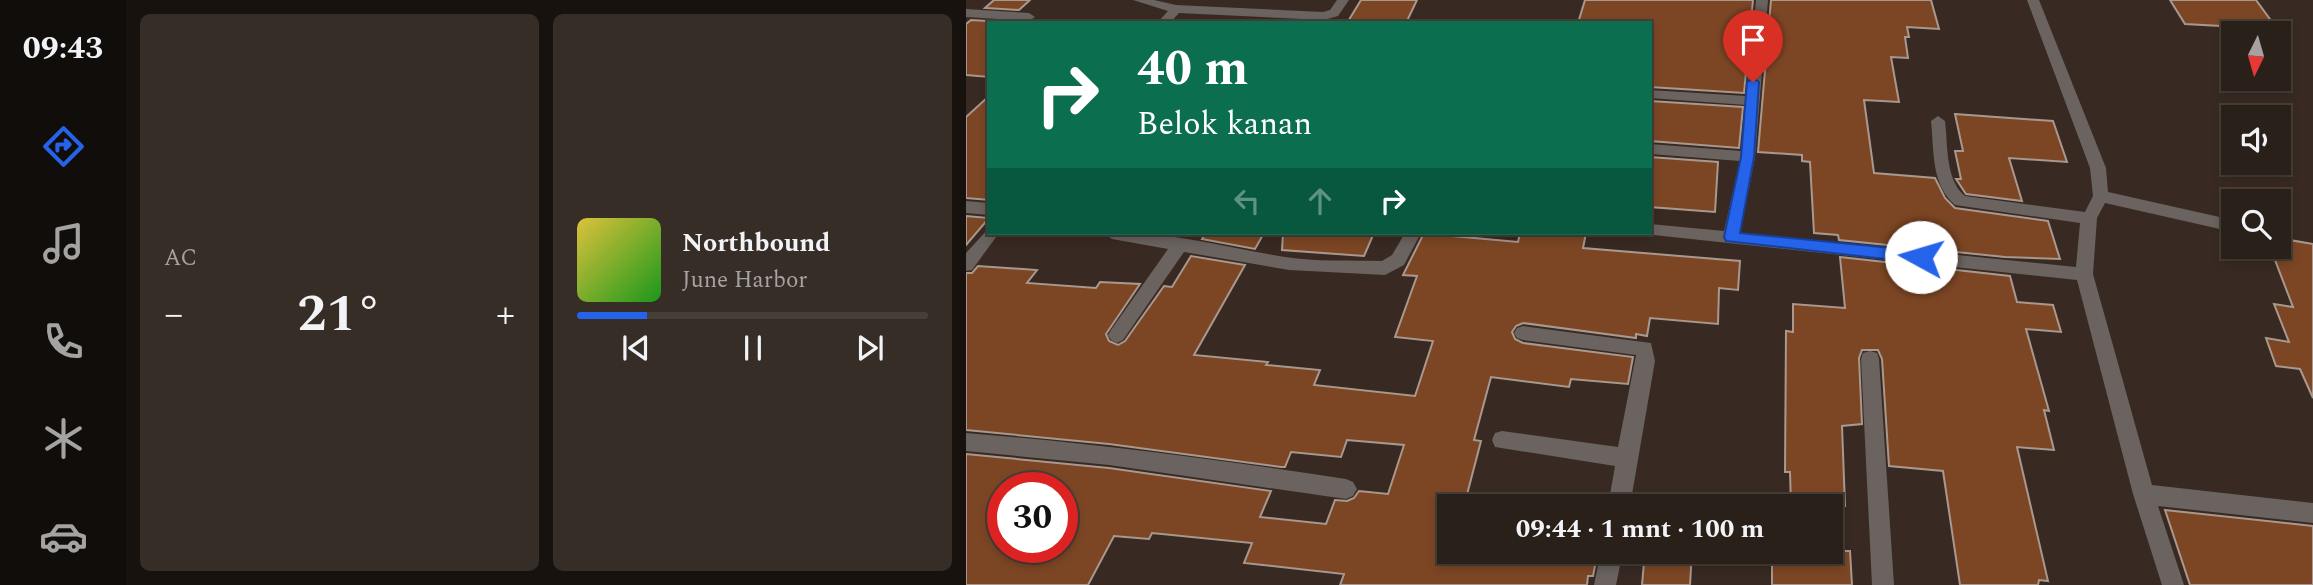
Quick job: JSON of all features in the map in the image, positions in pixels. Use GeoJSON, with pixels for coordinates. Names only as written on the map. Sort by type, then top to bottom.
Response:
{"type":"FeatureCollection","features":[{"type":"Feature","properties":{"kind":"street"},"geometry":{"type":"LineString","coordinates":[[1139,0],[1176,9],[1324,16],[1334,13],[1343,0]]}},
{"type":"Feature","properties":{"kind":"street"},"geometry":{"type":"LineString","coordinates":[[1731,237],[1748,157],[1762,0]]}},
{"type":"Feature","properties":{"kind":"street"},"geometry":{"type":"LineString","coordinates":[[2033,0],[2098,169],[2101,195],[2089,218],[2084,274],[2144,494],[2173,585]]}},
{"type":"Feature","properties":{"kind":"street"},"geometry":{"type":"LineString","coordinates":[[1165,21],[1176,9]]}},
{"type":"Feature","properties":{"kind":"street"},"geometry":{"type":"LineString","coordinates":[[966,13],[1029,18]]}},
{"type":"Feature","properties":{"kind":"street"},"geometry":{"type":"LineString","coordinates":[[1652,94],[1751,101]]}},
{"type":"Feature","properties":{"kind":"street"},"geometry":{"type":"LineString","coordinates":[[1938,121],[1947,184],[1954,197],[1961,201],[2089,218]]}},
{"type":"Feature","properties":{"kind":"street"},"geometry":{"type":"LineString","coordinates":[[1652,149],[1748,157]]}},
{"type":"Feature","properties":{"kind":"street"},"geometry":{"type":"LineString","coordinates":[[2101,195],[2221,223]]}},
{"type":"Feature","properties":{"kind":"street"},"geometry":{"type":"LineString","coordinates":[[966,207],[987,209]]}},
{"type":"Feature","properties":{"kind":"street"},"geometry":{"type":"LineString","coordinates":[[1652,230],[2084,274]]}},
{"type":"Feature","properties":{"kind":"street"},"geometry":{"type":"LineString","coordinates":[[966,265],[989,235]]}},
{"type":"Feature","properties":{"kind":"street"},"geometry":{"type":"LineString","coordinates":[[1126,235],[1289,264],[1385,268],[1398,260],[1412,235]]}},
{"type":"Feature","properties":{"kind":"street"},"geometry":{"type":"LineString","coordinates":[[1117,335],[1181,243]]}},
{"type":"Feature","properties":{"kind":"street"},"geometry":{"type":"LineString","coordinates":[[1523,333],[1644,348],[1647,361],[1621,494]]}},
{"type":"Feature","properties":{"kind":"street"},"geometry":{"type":"LineString","coordinates":[[1870,359],[1884,585]]}},
{"type":"Feature","properties":{"kind":"street"},"geometry":{"type":"LineString","coordinates":[[1502,440],[1626,458]]}},
{"type":"Feature","properties":{"kind":"street"},"geometry":{"type":"LineString","coordinates":[[966,442],[1048,447],[1157,460],[1346,489]]}},
{"type":"Feature","properties":{"kind":"street"},"geometry":{"type":"LineString","coordinates":[[2144,494],[2313,513]]}},
{"type":"Feature","properties":{"kind":"street"},"geometry":{"type":"LineString","coordinates":[[1605,585],[1609,564]]}},
{"type":"Feature","properties":{"kind":"building"},"geometry":{"type":"Polygon","coordinates":[[[994,0],[1030,0],[1019,10],[985,8],[994,0]]]}},
{"type":"Feature","properties":{"kind":"building"},"geometry":{"type":"Polygon","coordinates":[[[1361,0],[1417,0],[1407,21],[1348,21],[1361,0]]]}},
{"type":"Feature","properties":{"kind":"building"},"geometry":{"type":"Polygon","coordinates":[[[1585,0],[1753,0],[1744,93],[1652,87],[1652,21],[1579,21],[1585,0]]]}},
{"type":"Feature","properties":{"kind":"building"},"geometry":{"type":"Polygon","coordinates":[[[1771,0],[1931,0],[1939,29],[1907,27],[1909,37],[1905,37],[1908,58],[1891,57],[1899,102],[1864,100],[1874,173],[1935,178],[1945,198],[1955,208],[2048,221],[2060,259],[2005,257],[1839,240],[1838,235],[1814,233],[1810,162],[1802,161],[1802,155],[1758,152],[1771,0]]]}},
{"type":"Feature","properties":{"kind":"building"},"geometry":{"type":"Polygon","coordinates":[[[2170,0],[2256,0],[2271,21],[2221,21],[2221,26],[2185,24],[2170,0]]]}},
{"type":"Feature","properties":{"kind":"building"},"geometry":{"type":"Polygon","coordinates":[[[971,20],[988,21],[987,77],[966,75],[966,24],[971,20]]]}},
{"type":"Feature","properties":{"kind":"building"},"geometry":{"type":"Polygon","coordinates":[[[987,98],[987,200],[966,198],[966,117],[987,98]]]}},
{"type":"Feature","properties":{"kind":"building"},"geometry":{"type":"Polygon","coordinates":[[[1652,101],[1743,107],[1739,148],[1652,141],[1652,101]]]}},
{"type":"Feature","properties":{"kind":"building"},"geometry":{"type":"Polygon","coordinates":[[[1955,114],[2053,121],[2067,162],[2009,158],[2022,201],[1966,194],[1956,179],[1961,179],[1955,151],[1963,151],[1955,114]]]}},
{"type":"Feature","properties":{"kind":"building"},"geometry":{"type":"Polygon","coordinates":[[[1652,157],[1718,162],[1715,212],[1652,207],[1652,157]]]}},
{"type":"Feature","properties":{"kind":"building"},"geometry":{"type":"Polygon","coordinates":[[[966,216],[987,218],[987,220],[966,245],[966,216]]]}},
{"type":"Feature","properties":{"kind":"building"},"geometry":{"type":"Polygon","coordinates":[[[1205,235],[1263,235],[1255,249],[1202,239],[1205,235]]]}},
{"type":"Feature","properties":{"kind":"building"},"geometry":{"type":"Polygon","coordinates":[[[1283,235],[1373,235],[1364,256],[1282,250],[1283,235]]]}},
{"type":"Feature","properties":{"kind":"building"},"geometry":{"type":"Polygon","coordinates":[[[1423,235],[1453,235],[1518,242],[1520,235],[1586,235],[1583,248],[1740,261],[1738,290],[1719,288],[1718,324],[1650,318],[1647,336],[1636,334],[1636,338],[1523,323],[1516,326],[1512,332],[1515,339],[1523,343],[1633,357],[1628,384],[1571,379],[1569,387],[1491,377],[1474,440],[1481,441],[1467,494],[1437,494],[1437,564],[1595,564],[1593,576],[1588,576],[1587,585],[1340,585],[1344,574],[1244,563],[1252,543],[1152,533],[1149,539],[1114,536],[1088,585],[966,585],[966,454],[1109,468],[1271,491],[1260,517],[1326,524],[1335,500],[1347,501],[1354,498],[1359,491],[1388,494],[1404,445],[1347,440],[1341,457],[1291,452],[1285,467],[1281,467],[1109,444],[966,430],[966,273],[972,273],[978,266],[1037,270],[1027,283],[1096,288],[1100,282],[1140,284],[1106,334],[1109,341],[1118,345],[1125,341],[1164,286],[1172,287],[1191,256],[1245,265],[1194,355],[1320,370],[1314,385],[1415,396],[1433,341],[1395,337],[1417,276],[1403,275],[1423,235]]]}},
{"type":"Feature","properties":{"kind":"building"},"geometry":{"type":"Polygon","coordinates":[[[2291,240],[2313,244],[2313,398],[2300,369],[2276,366],[2266,338],[2289,342],[2274,304],[2293,307],[2275,259],[2291,259],[2291,240]]]}},
{"type":"Feature","properties":{"kind":"building"},"geometry":{"type":"Polygon","coordinates":[[[1840,257],[2010,276],[2017,302],[2053,305],[2061,332],[2026,329],[2049,411],[2044,410],[2054,450],[2017,447],[2048,581],[2039,580],[2038,585],[1960,585],[1943,471],[1889,466],[1882,359],[1878,350],[1862,350],[1859,358],[1862,424],[1842,426],[1845,506],[1843,494],[1791,494],[1790,472],[1785,472],[1786,331],[1793,332],[1793,304],[1845,308],[1840,257]]]}},
{"type":"Feature","properties":{"kind":"building"},"geometry":{"type":"Polygon","coordinates":[[[2165,510],[2313,526],[2313,585],[2190,585],[2165,510]]]}},
{"type":"Feature","properties":{"kind":"building"},"geometry":{"type":"Polygon","coordinates":[[[1843,551],[1850,551],[1852,585],[1772,585],[1772,564],[1843,564],[1843,551]]]}},
{"type":"Feature","properties":{"kind":"building"},"geometry":{"type":"Polygon","coordinates":[[[1644,564],[1691,564],[1690,585],[1642,585],[1644,564]]]}},
{"type":"Feature","properties":{"kind":"route"},"geometry":{"type":"LineString","coordinates":[[1753,82],[1748,157],[1731,237],[1921,257]]}}]}
